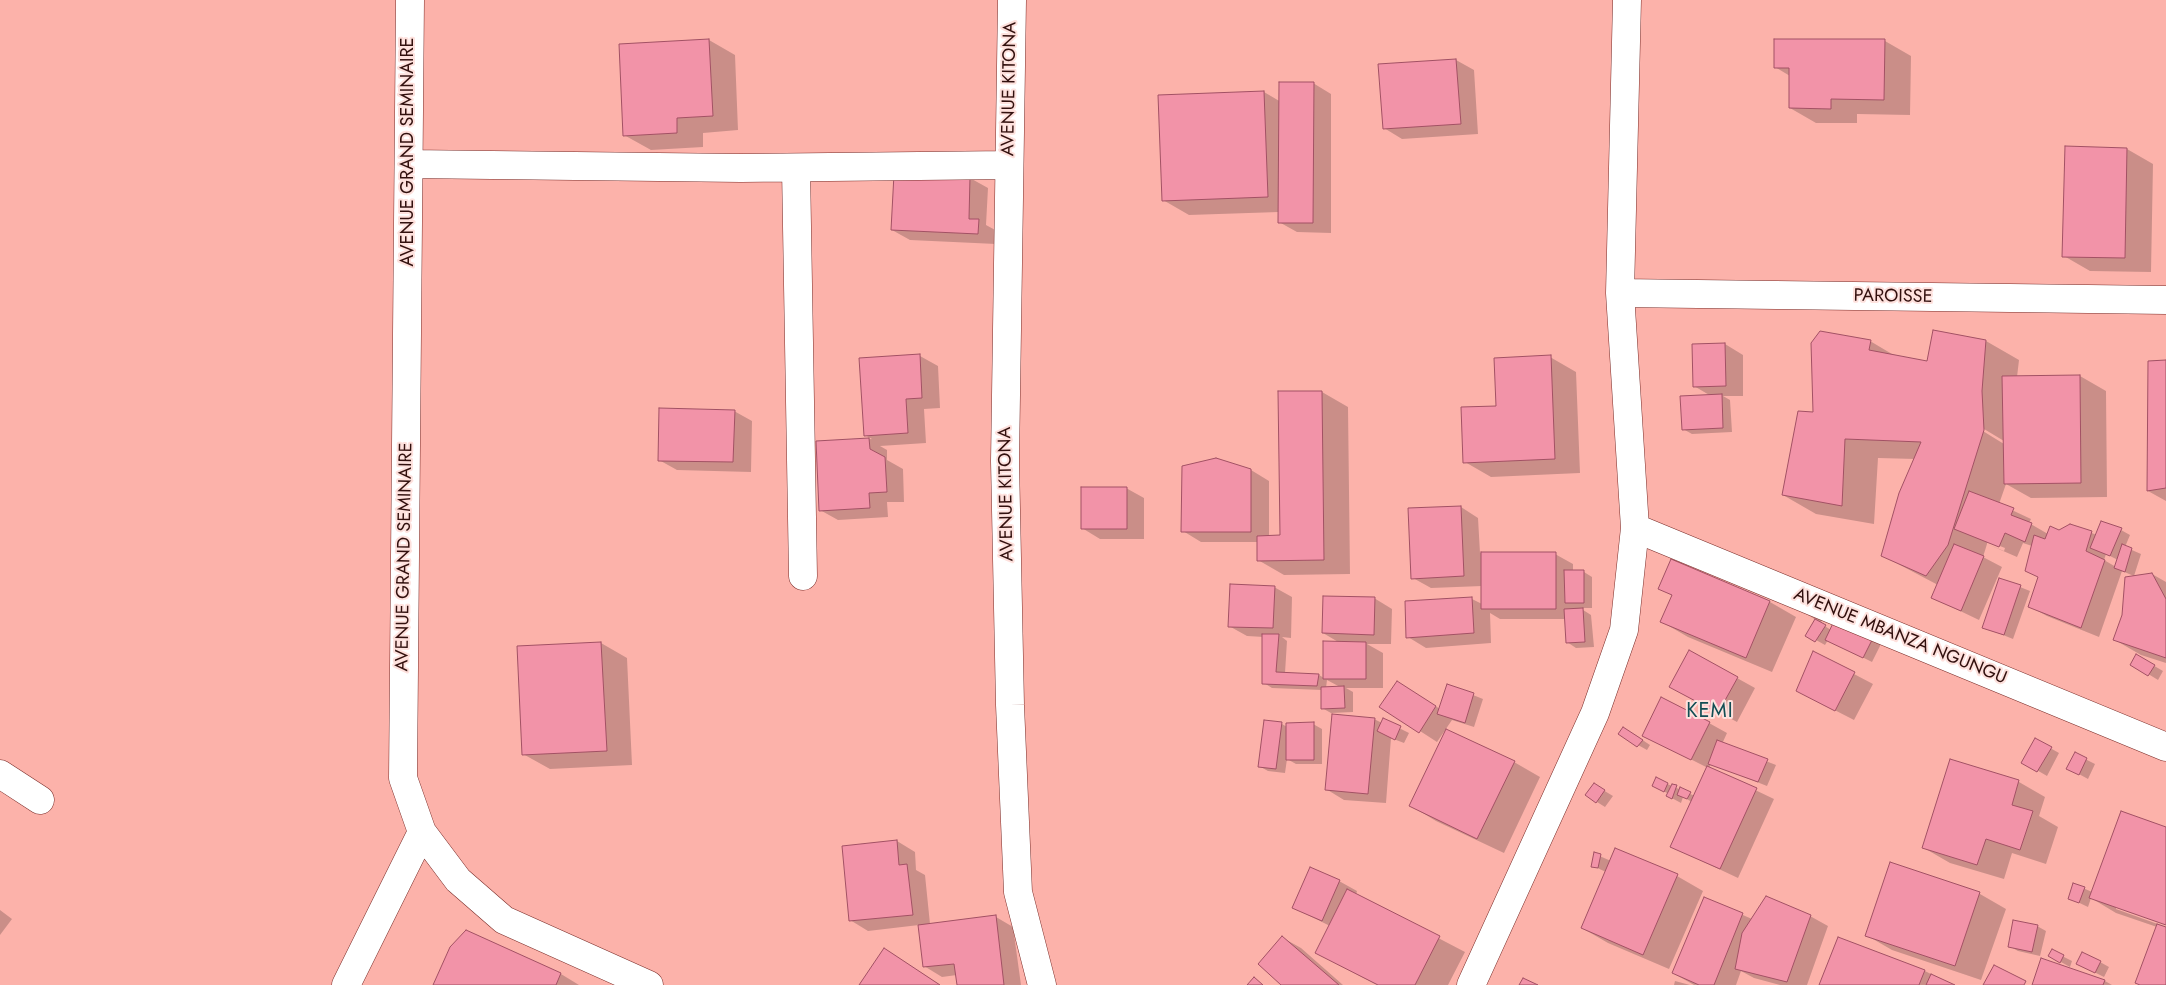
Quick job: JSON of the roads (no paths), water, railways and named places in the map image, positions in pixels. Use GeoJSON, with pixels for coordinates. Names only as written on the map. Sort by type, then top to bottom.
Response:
{"type":"FeatureCollection","features":[{"type":"Feature","properties":{"kind":"street","name":"AVENUE GRAND SEMINAIRE"},"geometry":{"type":"LineString","coordinates":[[410,0],[403,778],[422,832],[458,880],[504,920],[649,985]]}},
{"type":"Feature","properties":{"kind":"street","name":"AVENUE KITONA"},"geometry":{"type":"LineString","coordinates":[[1012,0],[1005,461],[1010,705],[1018,892],[1042,985]]}},
{"type":"Feature","properties":{"kind":"street"},"geometry":{"type":"LineString","coordinates":[[1471,985],[1595,713],[1624,630],[1635,528],[1620,294],[1627,0]]}},
{"type":"Feature","properties":{"kind":"street"},"geometry":{"type":"LineString","coordinates":[[409,164],[796,168],[1008,165]]}},
{"type":"Feature","properties":{"kind":"street"},"geometry":{"type":"LineString","coordinates":[[796,168],[803,576]]}},
{"type":"Feature","properties":{"kind":"street","name":"PAROISSE"},"geometry":{"type":"LineString","coordinates":[[1620,294],[2166,300]]}},
{"type":"Feature","properties":{"kind":"street","name":"AVENUE MBANZA NGUNGU"},"geometry":{"type":"LineString","coordinates":[[1635,528],[2166,747]]}},
{"type":"Feature","properties":{"kind":"street"},"geometry":{"type":"LineString","coordinates":[[0,774],[40,800]]}},
{"type":"Feature","properties":{"kind":"street"},"geometry":{"type":"LineString","coordinates":[[346,985],[422,832]]}},
{"type":"Feature","properties":{"kind":"district","name":"KEMI"},"geometry":{"type":"Point","coordinates":[1710,712]}}]}
